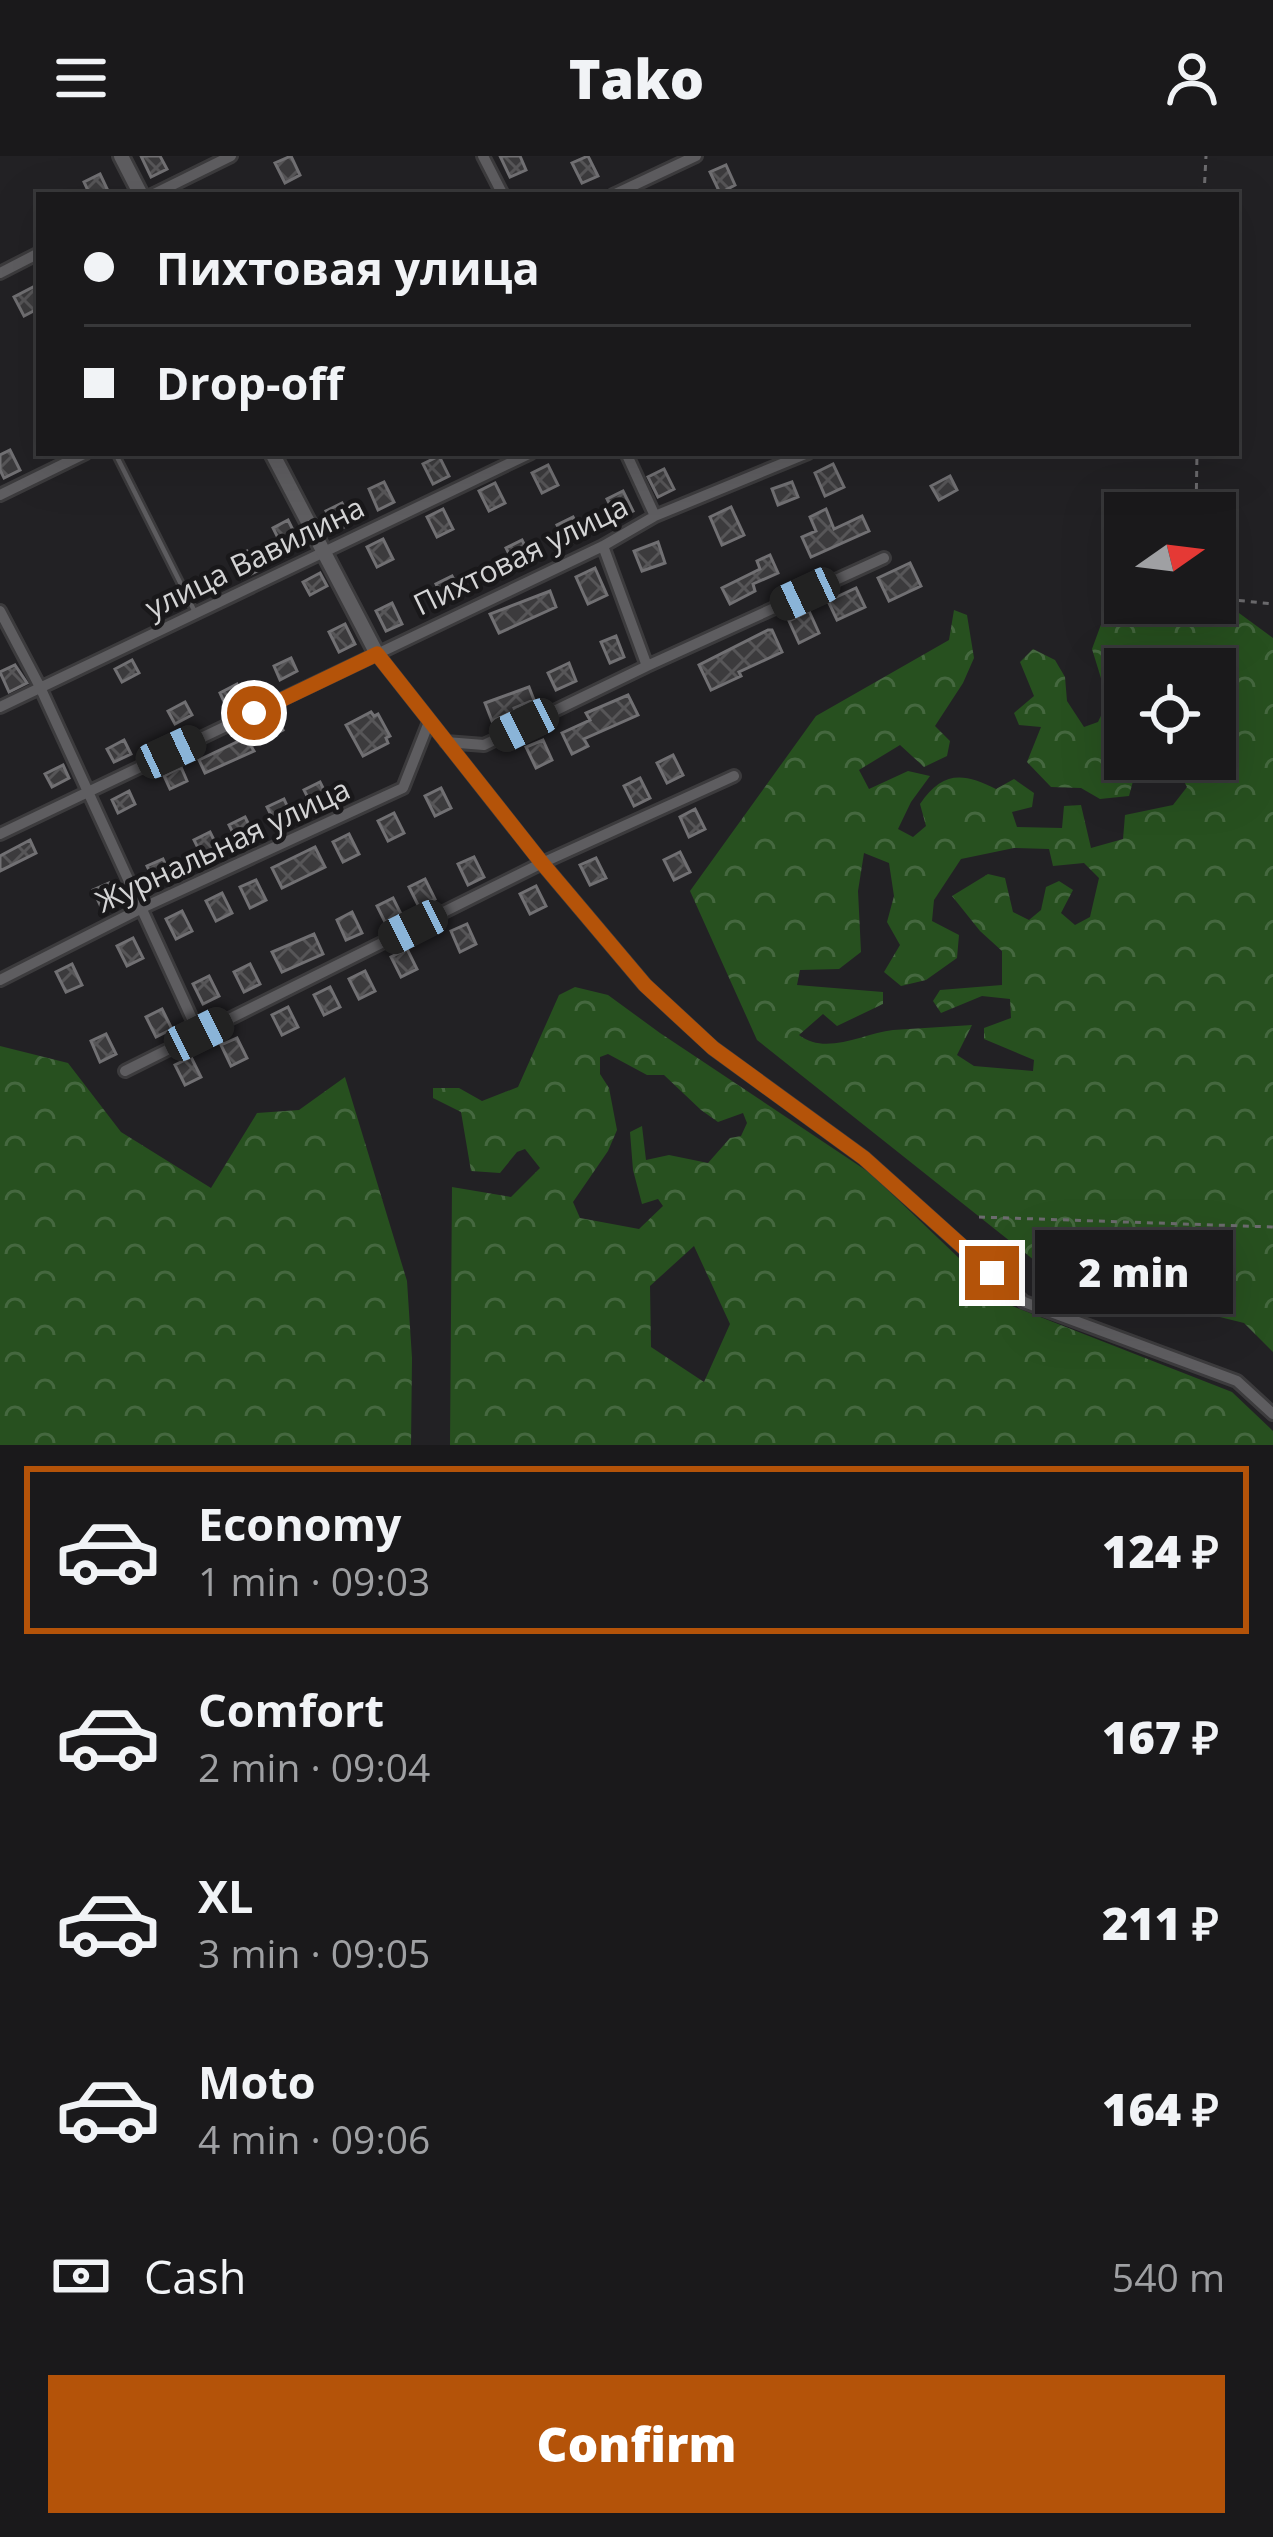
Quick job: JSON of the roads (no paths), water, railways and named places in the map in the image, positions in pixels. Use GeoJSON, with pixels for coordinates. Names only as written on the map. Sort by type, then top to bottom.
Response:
{"type":"FeatureCollection","features":[{"type":"Feature","properties":{"kind":"street"},"geometry":{"type":"LineString","coordinates":[[121,156],[139,192]]}},
{"type":"Feature","properties":{"kind":"street"},"geometry":{"type":"LineString","coordinates":[[158,192],[230,156]]}},
{"type":"Feature","properties":{"kind":"street"},"geometry":{"type":"LineString","coordinates":[[483,156],[501,192]]}},
{"type":"Feature","properties":{"kind":"street"},"geometry":{"type":"LineString","coordinates":[[619,192],[696,156]]}},
{"type":"Feature","properties":{"kind":"street"},"geometry":{"type":"LineString","coordinates":[[0,273],[36,255]]}},
{"type":"Feature","properties":{"kind":"street"},"geometry":{"type":"LineString","coordinates":[[0,495],[80,456]]}},
{"type":"Feature","properties":{"kind":"street"},"geometry":{"type":"LineString","coordinates":[[274,456],[377,654],[645,985],[713,1048],[864,1158],[1024,1302],[1237,1381],[1273,1414]]}},
{"type":"Feature","properties":{"kind":"street","name":"улица Вавилина"},"geometry":{"type":"LineString","coordinates":[[0,707],[525,456]]}},
{"type":"Feature","properties":{"kind":"street"},"geometry":{"type":"LineString","coordinates":[[627,456],[655,517]]}},
{"type":"Feature","properties":{"kind":"street","name":"Пихтовая улица"},"geometry":{"type":"LineString","coordinates":[[0,834],[655,517],[801,456]]}},
{"type":"Feature","properties":{"kind":"street"},"geometry":{"type":"LineString","coordinates":[[603,546],[647,666]]}},
{"type":"Feature","properties":{"kind":"street"},"geometry":{"type":"LineString","coordinates":[[446,742],[484,745],[884,558]]}},
{"type":"Feature","properties":{"kind":"street"},"geometry":{"type":"LineString","coordinates":[[0,611],[89,791],[199,1034]]}},
{"type":"Feature","properties":{"kind":"street","name":"Журнальная улица"},"geometry":{"type":"LineString","coordinates":[[0,980],[142,908],[403,788],[429,722]]}},
{"type":"Feature","properties":{"kind":"street"},"geometry":{"type":"LineString","coordinates":[[125,1071],[542,863],[734,776]]}},
{"type":"Feature","properties":{"kind":"lane"},"geometry":{"type":"LineString","coordinates":[[117,456],[196,614]]}}]}
